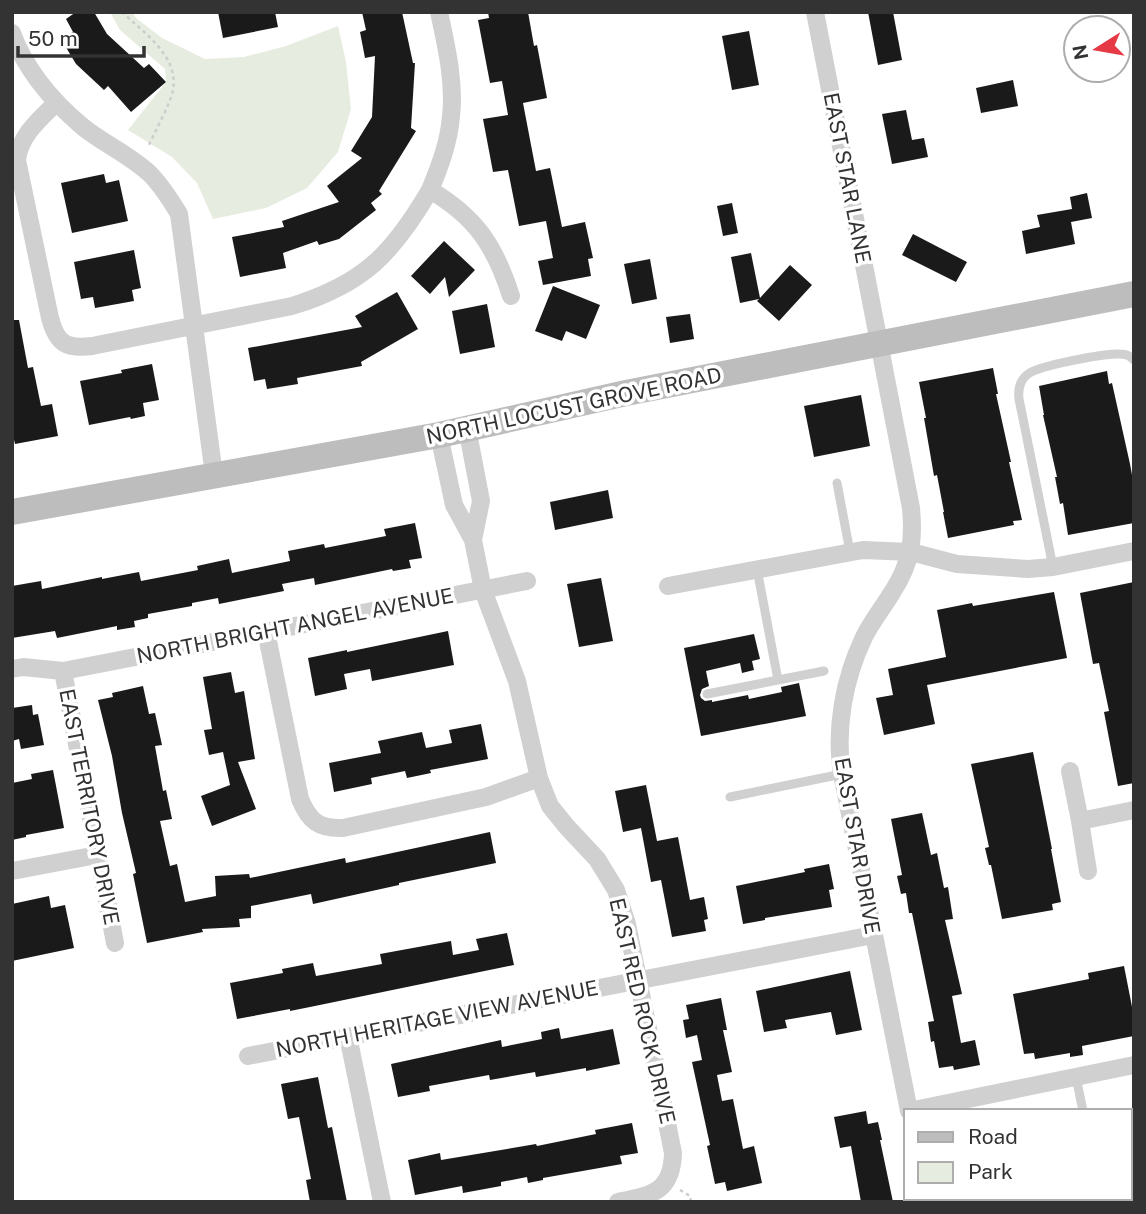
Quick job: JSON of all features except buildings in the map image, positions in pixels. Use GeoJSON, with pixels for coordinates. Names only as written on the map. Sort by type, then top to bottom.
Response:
{"type":"FeatureCollection","features":[{"type":"Feature","properties":{"kind":"main road","name":"NORTH LOCUST GROVE ROAD"},"geometry":{"type":"LineString","coordinates":[[12,512],[439,435],[626,393],[1134,294]]}},
{"type":"Feature","properties":{"kind":"street"},"geometry":{"type":"LineString","coordinates":[[56,103],[27,134],[21,144],[18,160],[50,318],[60,341],[76,348],[92,346],[292,306],[318,298],[368,270],[388,252],[413,220],[430,190],[446,146],[452,114],[448,60],[439,12]]}},
{"type":"Feature","properties":{"kind":"street","name":"EAST STAR LANE"},"geometry":{"type":"LineString","coordinates":[[815,12],[880,344]]}},
{"type":"Feature","properties":{"kind":"street"},"geometry":{"type":"LineString","coordinates":[[12,33],[27,66],[56,103],[85,128],[149,173],[166,192],[179,214],[214,475]]}},
{"type":"Feature","properties":{"kind":"street"},"geometry":{"type":"LineString","coordinates":[[430,190],[453,203],[474,224],[492,248],[511,296]]}},
{"type":"Feature","properties":{"kind":"street","name":"EAST STAR DRIVE"},"geometry":{"type":"LineString","coordinates":[[880,344],[911,508],[913,532],[911,552],[895,588],[865,634],[850,669],[839,736],[839,757],[909,1109]]}},
{"type":"Feature","properties":{"kind":"street","name":"EAST RED ROCK DRIVE"},"geometry":{"type":"LineString","coordinates":[[467,428],[481,501],[473,540]]}},
{"type":"Feature","properties":{"kind":"street","name":"EAST RED ROCK DRIVE"},"geometry":{"type":"LineString","coordinates":[[439,435],[454,505],[473,540],[483,590],[517,681],[539,778],[550,806],[597,859],[616,890],[627,924],[673,1153],[673,1183]]}},
{"type":"Feature","properties":{"kind":"street"},"geometry":{"type":"LineString","coordinates":[[668,586],[863,550],[911,552],[957,564],[1028,569],[1053,567],[1134,551]]}},
{"type":"Feature","properties":{"kind":"street","name":"NORTH BRIGHT ANGEL AVENUE"},"geometry":{"type":"LineString","coordinates":[[12,669],[23,667],[63,671],[527,581]]}},
{"type":"Feature","properties":{"kind":"street"},"geometry":{"type":"LineString","coordinates":[[266,631],[300,799],[311,818],[320,825],[343,828],[461,803],[539,778]]}},
{"type":"Feature","properties":{"kind":"street","name":"EAST TERRITORY DRIVE"},"geometry":{"type":"LineString","coordinates":[[63,671],[115,943]]}},
{"type":"Feature","properties":{"kind":"street"},"geometry":{"type":"LineString","coordinates":[[1070,771],[1088,871]]}},
{"type":"Feature","properties":{"kind":"street"},"geometry":{"type":"LineString","coordinates":[[1080,821],[1134,810]]}},
{"type":"Feature","properties":{"kind":"street"},"geometry":{"type":"LineString","coordinates":[[12,871],[97,855]]}},
{"type":"Feature","properties":{"kind":"street","name":"NORTH HERITAGE VIEW AVENUE"},"geometry":{"type":"LineString","coordinates":[[248,1056],[873,935]]}},
{"type":"Feature","properties":{"kind":"street"},"geometry":{"type":"LineString","coordinates":[[348,1036],[382,1202]]}},
{"type":"Feature","properties":{"kind":"street"},"geometry":{"type":"LineString","coordinates":[[919,1109],[1134,1065]]}},
{"type":"Feature","properties":{"kind":"street"},"geometry":{"type":"LineString","coordinates":[[618,1202],[644,1197],[673,1183]]}},
{"type":"Feature","properties":{"kind":"lane"},"geometry":{"type":"LineString","coordinates":[[1053,567],[1019,399],[1020,385],[1027,374],[1041,368],[1116,354],[1129,356],[1134,360]]}},
{"type":"Feature","properties":{"kind":"lane"},"geometry":{"type":"LineString","coordinates":[[837,483],[849,552]]}},
{"type":"Feature","properties":{"kind":"lane"},"geometry":{"type":"LineString","coordinates":[[757,569],[778,680]]}},
{"type":"Feature","properties":{"kind":"lane"},"geometry":{"type":"LineString","coordinates":[[707,694],[824,671]]}},
{"type":"Feature","properties":{"kind":"lane"},"geometry":{"type":"LineString","coordinates":[[730,797],[842,774]]}},
{"type":"Feature","properties":{"kind":"lane"},"geometry":{"type":"LineString","coordinates":[[1076,1077],[1083,1109]]}},
{"type":"Feature","properties":{"kind":"path"},"geometry":{"type":"LineString","coordinates":[[122,12],[166,56],[173,72],[173,92],[149,145]]}},
{"type":"Feature","properties":{"kind":"path"},"geometry":{"type":"LineString","coordinates":[[673,1183],[690,1196],[691,1202]]}},
{"type":"Feature","properties":{"kind":"green space"},"geometry":{"type":"Polygon","coordinates":[[[110,12],[132,12],[162,38],[205,59],[244,57],[286,46],[338,26],[346,62],[351,109],[338,152],[307,188],[266,208],[213,219],[197,183],[172,157],[128,130],[166,82],[165,69],[120,30],[110,12]]]}}]}
